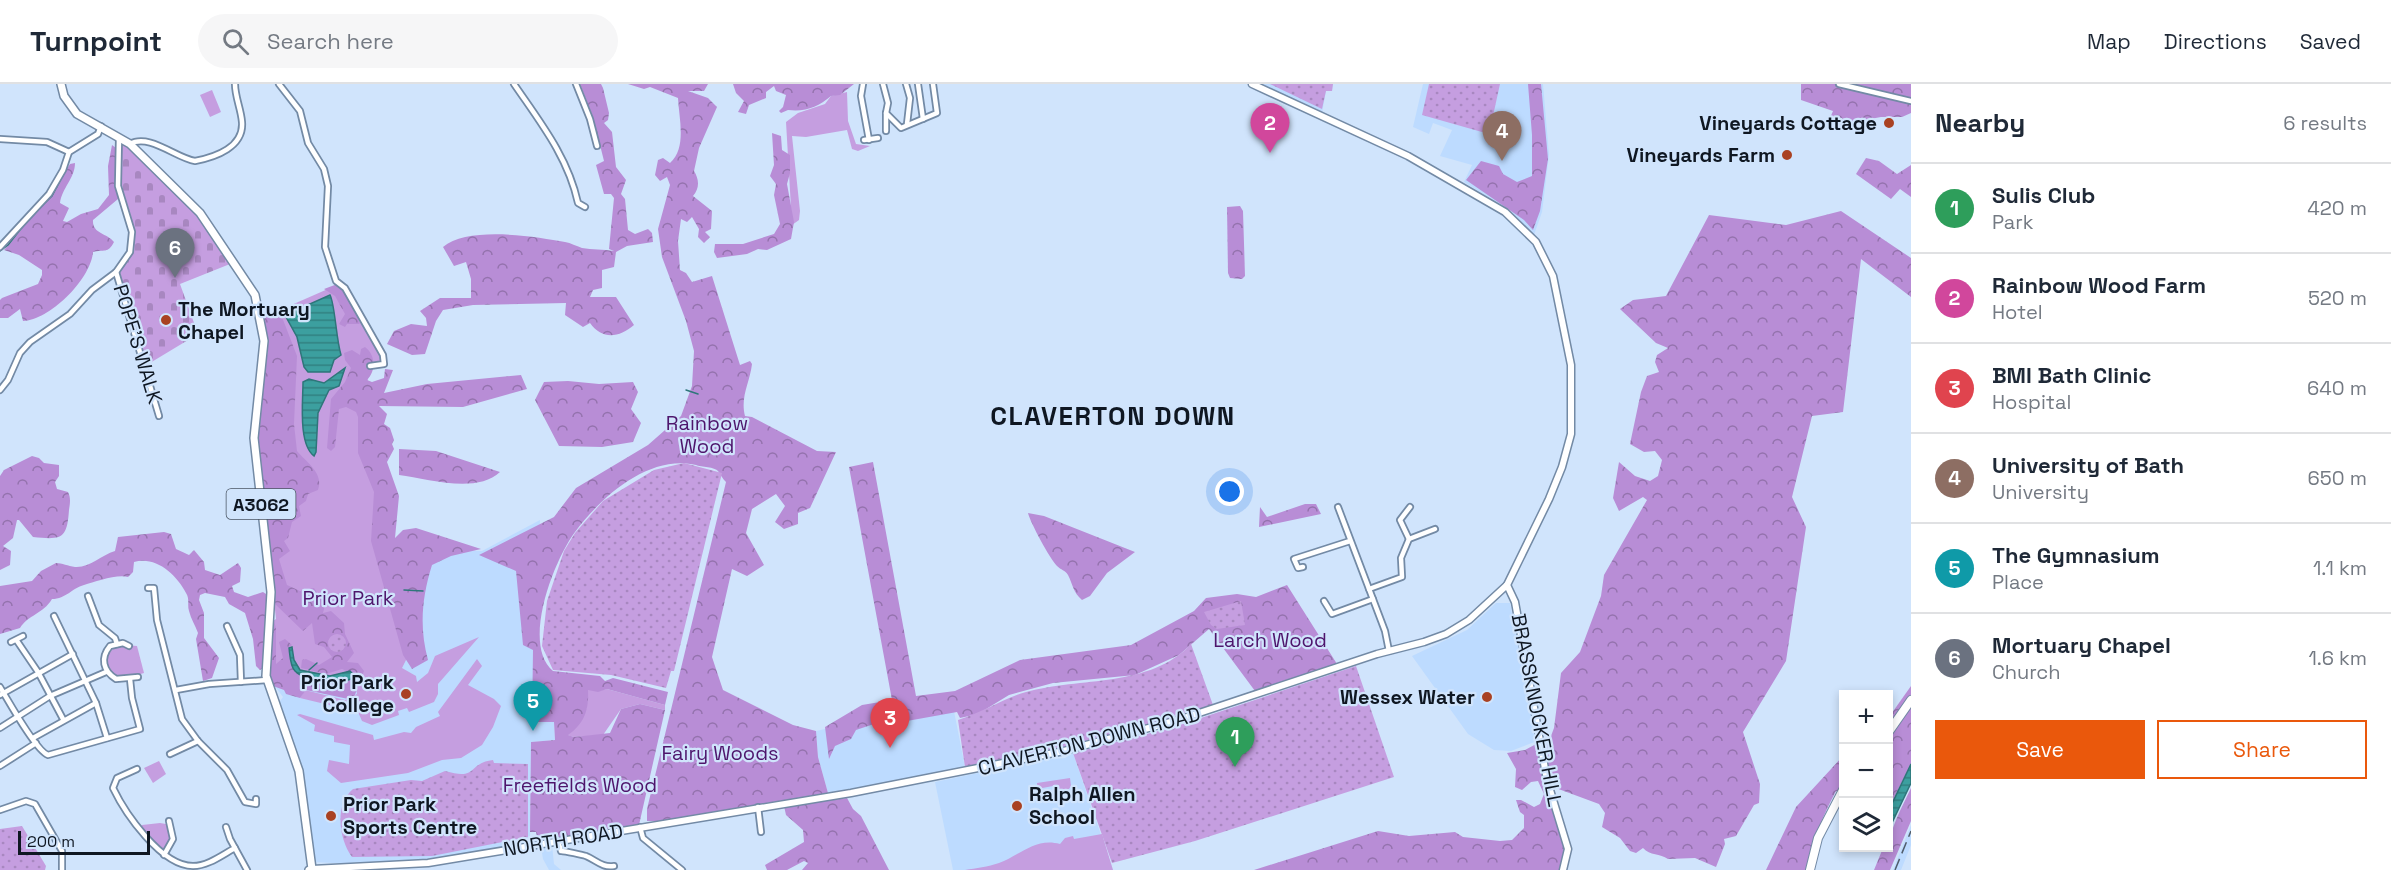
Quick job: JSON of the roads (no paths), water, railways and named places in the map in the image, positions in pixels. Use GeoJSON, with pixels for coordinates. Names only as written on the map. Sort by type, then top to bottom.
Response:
{"type":"FeatureCollection","features":[{"type":"Feature","properties":{"kind":"highway"},"geometry":{"type":"LineString","coordinates":[[1893,726],[1911,700]]}},
{"type":"Feature","properties":{"kind":"highway"},"geometry":{"type":"LineString","coordinates":[[1810,870],[1818,838],[1839,798]]}},
{"type":"Feature","properties":{"kind":"main road","name":"A3062"},"geometry":{"type":"LineString","coordinates":[[61,84],[64,96],[76,114],[119,135],[207,221],[247,279],[260,312],[265,357],[254,438],[271,592],[267,680],[299,771],[311,870]]}},
{"type":"Feature","properties":{"kind":"street"},"geometry":{"type":"LineString","coordinates":[[130,144],[137,141],[151,143],[195,161],[228,149],[236,143],[242,130],[235,84]]}},
{"type":"Feature","properties":{"kind":"street"},"geometry":{"type":"LineString","coordinates":[[279,84],[300,111],[308,143],[324,169],[328,186],[329,210],[325,247],[336,281],[345,288],[383,355],[384,364],[370,366]]}},
{"type":"Feature","properties":{"kind":"street"},"geometry":{"type":"LineString","coordinates":[[514,84],[559,150],[570,170],[578,203],[585,207]]}},
{"type":"Feature","properties":{"kind":"street"},"geometry":{"type":"LineString","coordinates":[[576,84],[591,119],[597,146]]}},
{"type":"Feature","properties":{"kind":"street"},"geometry":{"type":"LineString","coordinates":[[863,84],[861,96],[866,140],[878,138]]}},
{"type":"Feature","properties":{"kind":"street"},"geometry":{"type":"LineString","coordinates":[[883,84],[888,103],[886,131]]}},
{"type":"Feature","properties":{"kind":"street"},"geometry":{"type":"LineString","coordinates":[[906,84],[910,98],[908,124]]}},
{"type":"Feature","properties":{"kind":"street"},"geometry":{"type":"LineString","coordinates":[[918,84],[923,119]]}},
{"type":"Feature","properties":{"kind":"street"},"geometry":{"type":"LineString","coordinates":[[898,135],[901,128],[931,117],[938,110],[933,84]]}},
{"type":"Feature","properties":{"kind":"street","name":"CLAVERTON DOWN ROAD"},"geometry":{"type":"LineString","coordinates":[[640,827],[902,784],[1064,751],[1178,720],[1389,651],[1424,642],[1459,627],[1507,585],[1549,499],[1562,468],[1571,434],[1571,365],[1557,289],[1536,242],[1505,212],[1408,156],[1252,84]]}},
{"type":"Feature","properties":{"kind":"street"},"geometry":{"type":"LineString","coordinates":[[1839,84],[1911,101]]}},
{"type":"Feature","properties":{"kind":"street"},"geometry":{"type":"LineString","coordinates":[[886,113],[901,128]]}},
{"type":"Feature","properties":{"kind":"street"},"geometry":{"type":"LineString","coordinates":[[0,248],[49,194],[63,170],[69,152],[98,134],[101,126]]}},
{"type":"Feature","properties":{"kind":"street"},"geometry":{"type":"LineString","coordinates":[[0,390],[8,380],[20,353],[30,342],[64,319],[92,290],[116,272],[130,252],[133,239],[118,186],[119,135]]}},
{"type":"Feature","properties":{"kind":"street"},"geometry":{"type":"LineString","coordinates":[[0,139],[47,142],[69,152]]}},
{"type":"Feature","properties":{"kind":"street","name":"POPE'S WALK"},"geometry":{"type":"LineString","coordinates":[[116,272],[159,416]]}},
{"type":"Feature","properties":{"kind":"street"},"geometry":{"type":"LineString","coordinates":[[1338,507],[1373,599],[1389,651]]}},
{"type":"Feature","properties":{"kind":"street"},"geometry":{"type":"LineString","coordinates":[[1409,539],[1400,520],[1410,507]]}},
{"type":"Feature","properties":{"kind":"street"},"geometry":{"type":"LineString","coordinates":[[1369,589],[1402,577],[1401,558],[1409,539],[1435,529]]}},
{"type":"Feature","properties":{"kind":"street"},"geometry":{"type":"LineString","coordinates":[[1303,567],[1298,568],[1294,559],[1350,541]]}},
{"type":"Feature","properties":{"kind":"street","name":"BRASSKNOCKER HILL"},"geometry":{"type":"LineString","coordinates":[[1507,585],[1515,602],[1547,780],[1566,842],[1568,856],[1563,870]]}},
{"type":"Feature","properties":{"kind":"street"},"geometry":{"type":"LineString","coordinates":[[148,588],[154,588],[157,620],[182,719],[198,741],[227,770],[244,802],[256,804],[256,799]]}},
{"type":"Feature","properties":{"kind":"street"},"geometry":{"type":"LineString","coordinates":[[88,597],[99,625],[115,638],[117,644]]}},
{"type":"Feature","properties":{"kind":"street"},"geometry":{"type":"LineString","coordinates":[[1323,601],[1332,614],[1373,599]]}},
{"type":"Feature","properties":{"kind":"street"},"geometry":{"type":"LineString","coordinates":[[54,616],[96,703],[106,738]]}},
{"type":"Feature","properties":{"kind":"street"},"geometry":{"type":"LineString","coordinates":[[227,626],[228,633],[240,655],[241,682]]}},
{"type":"Feature","properties":{"kind":"street"},"geometry":{"type":"LineString","coordinates":[[23,636],[14,641],[38,672],[63,719]]}},
{"type":"Feature","properties":{"kind":"street"},"geometry":{"type":"LineString","coordinates":[[129,646],[117,644],[106,651],[104,657],[106,672],[116,679],[138,677]]}},
{"type":"Feature","properties":{"kind":"street"},"geometry":{"type":"LineString","coordinates":[[2,694],[73,654]]}},
{"type":"Feature","properties":{"kind":"street"},"geometry":{"type":"LineString","coordinates":[[0,728],[50,696],[85,679],[106,672]]}},
{"type":"Feature","properties":{"kind":"street"},"geometry":{"type":"LineString","coordinates":[[0,687],[2,694],[36,743],[44,754],[48,755],[140,729],[130,689],[130,679]]}},
{"type":"Feature","properties":{"kind":"street"},"geometry":{"type":"LineString","coordinates":[[176,690],[202,684],[267,680]]}},
{"type":"Feature","properties":{"kind":"street"},"geometry":{"type":"LineString","coordinates":[[33,738],[63,719],[96,703]]}},
{"type":"Feature","properties":{"kind":"street"},"geometry":{"type":"LineString","coordinates":[[170,754],[178,747],[198,741]]}},
{"type":"Feature","properties":{"kind":"street"},"geometry":{"type":"LineString","coordinates":[[0,766],[36,743]]}},
{"type":"Feature","properties":{"kind":"street"},"geometry":{"type":"LineString","coordinates":[[137,769],[117,778],[113,788],[139,828],[164,855],[176,862],[193,866],[208,862],[235,848]]}},
{"type":"Feature","properties":{"kind":"street"},"geometry":{"type":"LineString","coordinates":[[0,810],[26,801],[35,804],[62,850],[62,870]]}},
{"type":"Feature","properties":{"kind":"street"},"geometry":{"type":"LineString","coordinates":[[758,807],[761,832]]}},
{"type":"Feature","properties":{"kind":"street"},"geometry":{"type":"LineString","coordinates":[[164,855],[173,839],[169,821]]}},
{"type":"Feature","properties":{"kind":"street"},"geometry":{"type":"LineString","coordinates":[[226,826],[247,870]]}},
{"type":"Feature","properties":{"kind":"street"},"geometry":{"type":"LineString","coordinates":[[640,827],[643,838],[682,870]]}},
{"type":"Feature","properties":{"kind":"street","name":"NORTH ROAD"},"geometry":{"type":"LineString","coordinates":[[311,870],[393,868],[428,864],[640,827]]}},
{"type":"Feature","properties":{"kind":"street"},"geometry":{"type":"LineString","coordinates":[[558,841],[561,851],[571,855],[585,855],[606,867],[614,866]]}},
{"type":"Feature","properties":{"kind":"waterway"},"geometry":{"type":"LineString","coordinates":[[30,217],[52,196],[65,171]]}},
{"type":"Feature","properties":{"kind":"waterway"},"geometry":{"type":"LineString","coordinates":[[0,251],[8,245],[27,221]]}},
{"type":"Feature","properties":{"kind":"waterway"},"geometry":{"type":"LineString","coordinates":[[686,390],[698,394]]}},
{"type":"Feature","properties":{"kind":"waterway"},"geometry":{"type":"LineString","coordinates":[[404,590],[423,591]]}},
{"type":"Feature","properties":{"kind":"waterway"},"geometry":{"type":"LineString","coordinates":[[309,670],[317,663]]}},
{"type":"Feature","properties":{"kind":"railway"},"geometry":{"type":"LineString","coordinates":[[1895,870],[1911,831]]}},
{"type":"Feature","properties":{"kind":"place","name":"Vineyards Cottage"},"geometry":{"type":"Point","coordinates":[1889,123]}},
{"type":"Feature","properties":{"kind":"place","name":"Rainbow Wood Farm"},"geometry":{"type":"Point","coordinates":[1270,153]}},
{"type":"Feature","properties":{"kind":"place","name":"Vineyards Farm"},"geometry":{"type":"Point","coordinates":[1787,155]}},
{"type":"Feature","properties":{"kind":"place","name":"University of Bath"},"geometry":{"type":"Point","coordinates":[1502,161]}},
{"type":"Feature","properties":{"kind":"place","name":"Mortuary Chapel"},"geometry":{"type":"Point","coordinates":[175,278]}},
{"type":"Feature","properties":{"kind":"place","name":"The Mortuary Chapel"},"geometry":{"type":"Point","coordinates":[166,320]}},
{"type":"Feature","properties":{"kind":"place","name":"Prior Park College"},"geometry":{"type":"Point","coordinates":[406,694]}},
{"type":"Feature","properties":{"kind":"place","name":"Wessex Water"},"geometry":{"type":"Point","coordinates":[1487,697]}},
{"type":"Feature","properties":{"kind":"place","name":"The Gymnasium"},"geometry":{"type":"Point","coordinates":[533,731]}},
{"type":"Feature","properties":{"kind":"place","name":"BMI Bath Clinic"},"geometry":{"type":"Point","coordinates":[890,748]}},
{"type":"Feature","properties":{"kind":"place","name":"Sulis Club"},"geometry":{"type":"Point","coordinates":[1235,767]}},
{"type":"Feature","properties":{"kind":"place","name":"Ralph Allen School"},"geometry":{"type":"Point","coordinates":[1017,806]}},
{"type":"Feature","properties":{"kind":"place","name":"Prior Park Sports Centre"},"geometry":{"type":"Point","coordinates":[331,816]}},
{"type":"Feature","properties":{"kind":"district","name":"CLAVERTON DOWN"},"geometry":{"type":"Point","coordinates":[1113,416]}},
{"type":"Feature","properties":{"kind":"park label","name":"Rainbow Wood"},"geometry":{"type":"Point","coordinates":[707,434]}},
{"type":"Feature","properties":{"kind":"park label","name":"Prior Park"},"geometry":{"type":"Point","coordinates":[348,598]}},
{"type":"Feature","properties":{"kind":"park label","name":"Larch Wood"},"geometry":{"type":"Point","coordinates":[1270,640]}},
{"type":"Feature","properties":{"kind":"park label","name":"Fairy Woods"},"geometry":{"type":"Point","coordinates":[720,753]}},
{"type":"Feature","properties":{"kind":"park label","name":"Freefields Wood"},"geometry":{"type":"Point","coordinates":[580,785]}}]}
